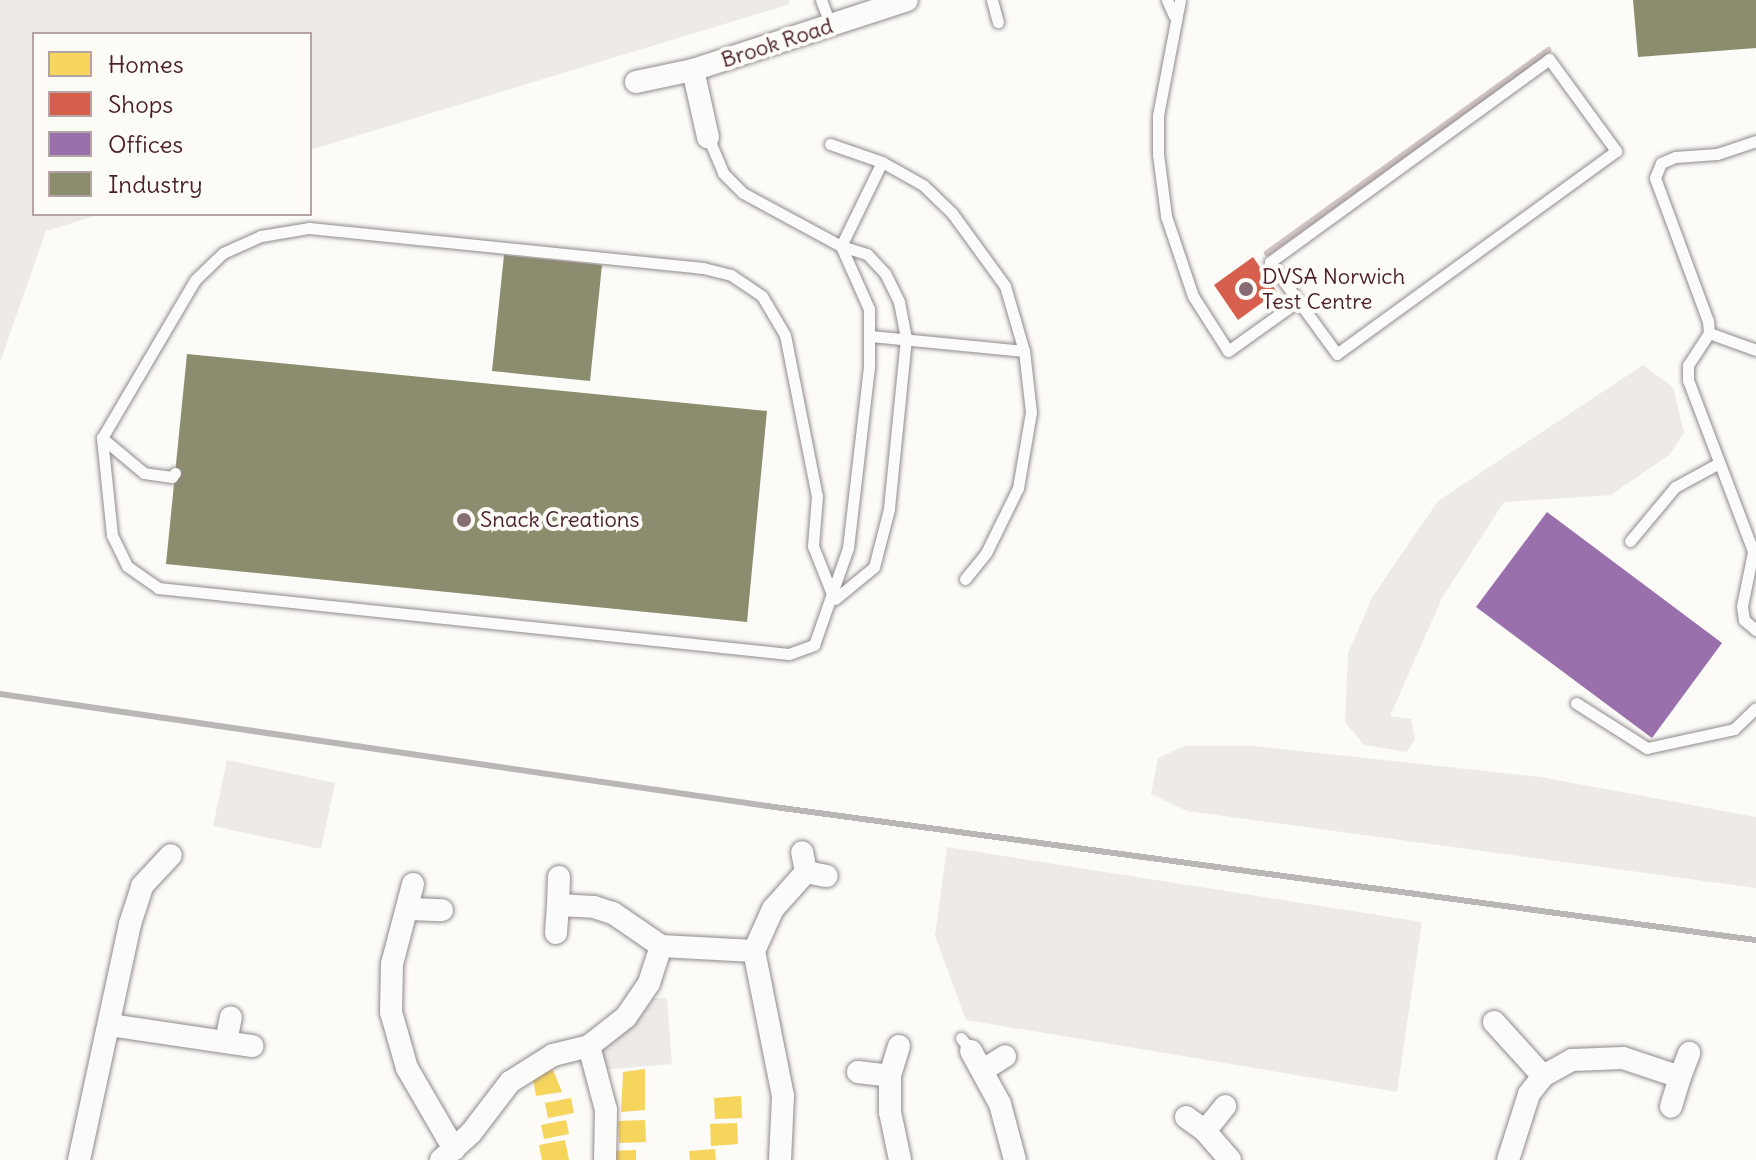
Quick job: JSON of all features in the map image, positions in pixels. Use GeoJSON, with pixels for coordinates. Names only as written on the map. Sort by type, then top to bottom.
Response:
{"type":"FeatureCollection","features":[{"type":"Feature","properties":{"kind":"street","name":"Brook Road"},"geometry":{"type":"LineString","coordinates":[[636,82],[693,70],[907,0]]}},
{"type":"Feature","properties":{"kind":"street","name":"Brook Road"},"geometry":{"type":"LineString","coordinates":[[693,70],[708,137]]}},
{"type":"Feature","properties":{"kind":"street"},"geometry":{"type":"LineString","coordinates":[[79,1160],[142,886],[171,855]]}},
{"type":"Feature","properties":{"kind":"street"},"geometry":{"type":"LineString","coordinates":[[780,1160],[783,1096],[754,951],[773,909],[811,867]]}},
{"type":"Feature","properties":{"kind":"street"},"geometry":{"type":"LineString","coordinates":[[556,933],[559,877]]}},
{"type":"Feature","properties":{"kind":"street"},"geometry":{"type":"LineString","coordinates":[[413,884],[409,909],[392,964],[391,1012],[407,1068],[447,1155],[510,1082],[553,1055],[589,1046],[638,1003],[661,946]]}},
{"type":"Feature","properties":{"kind":"street"},"geometry":{"type":"LineString","coordinates":[[558,905],[613,913],[661,946],[754,951]]}},
{"type":"Feature","properties":{"kind":"street"},"geometry":{"type":"LineString","coordinates":[[409,909],[442,910]]}},
{"type":"Feature","properties":{"kind":"street"},"geometry":{"type":"LineString","coordinates":[[226,1042],[231,1017]]}},
{"type":"Feature","properties":{"kind":"street"},"geometry":{"type":"LineString","coordinates":[[1494,1022],[1543,1076]]}},
{"type":"Feature","properties":{"kind":"street"},"geometry":{"type":"LineString","coordinates":[[110,1025],[252,1046]]}},
{"type":"Feature","properties":{"kind":"street"},"geometry":{"type":"LineString","coordinates":[[589,1046],[606,1110],[605,1160]]}},
{"type":"Feature","properties":{"kind":"street"},"geometry":{"type":"LineString","coordinates":[[899,1046],[890,1076],[892,1135],[900,1160]]}},
{"type":"Feature","properties":{"kind":"street"},"geometry":{"type":"LineString","coordinates":[[1005,1056],[972,1053],[1000,1104],[1015,1160]]}},
{"type":"Feature","properties":{"kind":"street"},"geometry":{"type":"LineString","coordinates":[[1671,1107],[1689,1053]]}},
{"type":"Feature","properties":{"kind":"street"},"geometry":{"type":"LineString","coordinates":[[1508,1160],[1529,1094],[1543,1076],[1572,1060],[1597,1056],[1623,1058],[1680,1077]]}},
{"type":"Feature","properties":{"kind":"street"},"geometry":{"type":"LineString","coordinates":[[858,1072],[890,1076]]}},
{"type":"Feature","properties":{"kind":"street"},"geometry":{"type":"LineString","coordinates":[[1205,1131],[1225,1106]]}},
{"type":"Feature","properties":{"kind":"street"},"geometry":{"type":"LineString","coordinates":[[1186,1117],[1205,1131],[1230,1160]]}},
{"type":"Feature","properties":{"kind":"lane"},"geometry":{"type":"LineString","coordinates":[[821,0],[831,26]]}},
{"type":"Feature","properties":{"kind":"lane"},"geometry":{"type":"LineString","coordinates":[[992,0],[998,22]]}},
{"type":"Feature","properties":{"kind":"lane"},"geometry":{"type":"LineString","coordinates":[[1167,0],[1174,16]]}},
{"type":"Feature","properties":{"kind":"lane"},"geometry":{"type":"LineString","coordinates":[[1180,0],[1174,16],[1158,115],[1158,154],[1166,216],[1193,296],[1228,351],[1298,301]]}},
{"type":"Feature","properties":{"kind":"lane"},"geometry":{"type":"LineString","coordinates":[[1549,59],[1616,151],[1337,354],[1298,301],[1270,262],[1549,59]]}},
{"type":"Feature","properties":{"kind":"lane"},"geometry":{"type":"LineString","coordinates":[[708,137],[723,173],[743,193],[841,246],[867,254],[885,273],[899,302],[906,338],[892,484],[874,567],[834,600]]}},
{"type":"Feature","properties":{"kind":"lane"},"geometry":{"type":"LineString","coordinates":[[1709,333],[1658,189],[1656,169],[1675,157],[1717,154],[1756,141]]}},
{"type":"Feature","properties":{"kind":"lane"},"geometry":{"type":"LineString","coordinates":[[830,144],[882,162],[923,185],[983,250],[1005,286],[1024,351],[1031,412],[1018,488],[986,553],[965,579]]}},
{"type":"Feature","properties":{"kind":"lane"},"geometry":{"type":"LineString","coordinates":[[834,600],[813,546],[817,496],[785,335],[762,296],[731,275],[703,268],[309,228],[261,236],[223,253],[195,280],[102,438],[112,535],[127,566],[158,588],[789,654],[814,645],[834,600],[848,548],[871,336],[869,309],[841,246],[882,162]]}},
{"type":"Feature","properties":{"kind":"lane"},"geometry":{"type":"LineString","coordinates":[[1709,333],[1756,350]]}},
{"type":"Feature","properties":{"kind":"lane"},"geometry":{"type":"LineString","coordinates":[[1709,333],[1686,372],[1755,556],[1742,606],[1744,620],[1756,630]]}},
{"type":"Feature","properties":{"kind":"lane"},"geometry":{"type":"LineString","coordinates":[[871,336],[1024,351]]}},
{"type":"Feature","properties":{"kind":"lane"},"geometry":{"type":"LineString","coordinates":[[102,438],[144,473],[172,477],[175,473]]}},
{"type":"Feature","properties":{"kind":"lane"},"geometry":{"type":"LineString","coordinates":[[1630,541],[1675,487],[1719,463]]}},
{"type":"Feature","properties":{"kind":"lane"},"geometry":{"type":"LineString","coordinates":[[1576,703],[1647,748],[1734,729],[1756,708]]}},
{"type":"Feature","properties":{"kind":"shaded area"},"geometry":{"type":"Polygon","coordinates":[[[0,0],[789,0],[790,4],[312,149],[312,32],[32,32],[32,216],[95,216],[46,231],[0,362],[0,0]]]}},
{"type":"Feature","properties":{"kind":"shaded area"},"geometry":{"type":"Polygon","coordinates":[[[1643,365],[1673,387],[1684,433],[1669,455],[1611,495],[1504,502],[1442,598],[1390,716],[1411,719],[1415,739],[1407,752],[1364,745],[1345,722],[1348,653],[1373,596],[1438,501],[1643,365]]]}},
{"type":"Feature","properties":{"kind":"shaded area"},"geometry":{"type":"Polygon","coordinates":[[[1185,746],[1254,746],[1541,777],[1756,817],[1756,888],[1187,811],[1151,794],[1158,758],[1185,746]]]}},
{"type":"Feature","properties":{"kind":"shaded area"},"geometry":{"type":"Polygon","coordinates":[[[227,760],[335,783],[321,849],[213,826],[227,760]]]}},
{"type":"Feature","properties":{"kind":"shaded area"},"geometry":{"type":"Polygon","coordinates":[[[947,847],[1422,922],[1397,1092],[966,1020],[935,936],[947,847]]]}},
{"type":"Feature","properties":{"kind":"shaded area"},"geometry":{"type":"Polygon","coordinates":[[[654,998],[667,998],[672,1064],[602,1070],[602,1049],[634,1025],[654,998]]]}},
{"type":"Feature","properties":{"kind":"building: Homes"},"geometry":{"type":"Polygon","coordinates":[[[645,1069],[645,1110],[621,1112],[623,1072],[645,1069]]]}},
{"type":"Feature","properties":{"kind":"building: Homes"},"geometry":{"type":"Polygon","coordinates":[[[553,1070],[562,1092],[536,1096],[532,1074],[553,1070]]]}},
{"type":"Feature","properties":{"kind":"building: Homes"},"geometry":{"type":"Polygon","coordinates":[[[741,1096],[742,1118],[715,1119],[714,1098],[741,1096]]]}},
{"type":"Feature","properties":{"kind":"building: Homes"},"geometry":{"type":"Polygon","coordinates":[[[571,1098],[574,1113],[548,1118],[545,1103],[571,1098]]]}},
{"type":"Feature","properties":{"kind":"building: Homes"},"geometry":{"type":"Polygon","coordinates":[[[566,1120],[569,1134],[544,1139],[541,1125],[566,1120]]]}},
{"type":"Feature","properties":{"kind":"building: Homes"},"geometry":{"type":"Polygon","coordinates":[[[645,1120],[646,1142],[619,1143],[618,1121],[645,1120]]]}},
{"type":"Feature","properties":{"kind":"building: Homes"},"geometry":{"type":"Polygon","coordinates":[[[737,1123],[738,1144],[711,1146],[710,1124],[737,1123]]]}},
{"type":"Feature","properties":{"kind":"building: Homes"},"geometry":{"type":"Polygon","coordinates":[[[565,1140],[569,1160],[542,1160],[539,1145],[565,1140]]]}},
{"type":"Feature","properties":{"kind":"building: Homes"},"geometry":{"type":"Polygon","coordinates":[[[715,1149],[716,1160],[690,1160],[689,1151],[715,1149]]]}},
{"type":"Feature","properties":{"kind":"building: Homes"},"geometry":{"type":"Polygon","coordinates":[[[636,1150],[636,1160],[611,1160],[610,1151],[636,1150]]]}},
{"type":"Feature","properties":{"kind":"building: Shops","name":"DVSA Norwich Test Centre"},"geometry":{"type":"Polygon","coordinates":[[[1253,257],[1277,292],[1238,320],[1214,285],[1253,257]]]}},
{"type":"Feature","properties":{"kind":"building: Offices"},"geometry":{"type":"Polygon","coordinates":[[[1547,512],[1722,643],[1652,738],[1476,607],[1547,512]]]}},
{"type":"Feature","properties":{"kind":"building: Industry"},"geometry":{"type":"Polygon","coordinates":[[[1633,0],[1756,0],[1756,48],[1638,57],[1633,0]]]}},
{"type":"Feature","properties":{"kind":"building: Industry"},"geometry":{"type":"Polygon","coordinates":[[[504,255],[602,265],[590,381],[492,371],[504,255]]]}},
{"type":"Feature","properties":{"kind":"building: Industry","name":"Snack Creations"},"geometry":{"type":"Polygon","coordinates":[[[187,354],[767,411],[747,622],[166,564],[187,354]]]}},
{"type":"Feature","properties":{"kind":"waterway"},"geometry":{"type":"LineString","coordinates":[[1267,253],[1548,50]]}},
{"type":"Feature","properties":{"kind":"railway"},"geometry":{"type":"LineString","coordinates":[[0,694],[767,806],[1756,940]]}},
{"type":"Feature","properties":{"kind":"place","name":"DVSA Norwich Test Centre"},"geometry":{"type":"Point","coordinates":[1246,289]}},
{"type":"Feature","properties":{"kind":"place","name":"Snack Creations"},"geometry":{"type":"Point","coordinates":[464,520]}}]}
